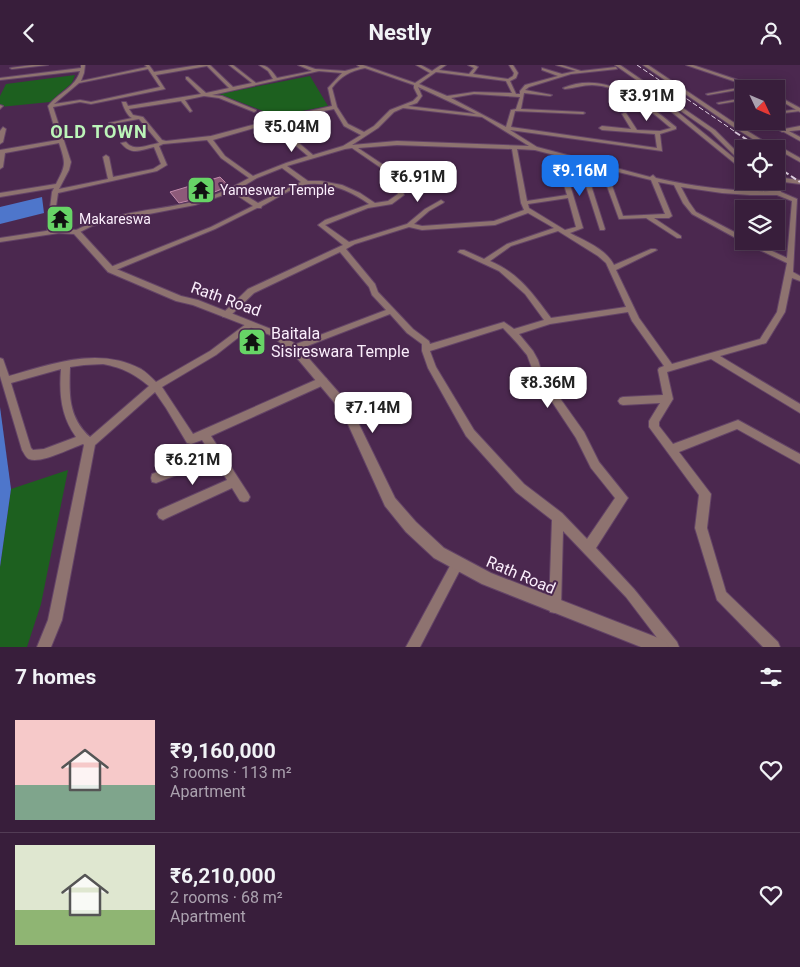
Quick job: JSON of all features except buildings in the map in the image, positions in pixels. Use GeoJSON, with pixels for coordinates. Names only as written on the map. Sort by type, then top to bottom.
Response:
{"type":"FeatureCollection","features":[{"type":"Feature","properties":{"kind":"street"},"geometry":{"type":"LineString","coordinates":[[12,68],[46,65]]}},
{"type":"Feature","properties":{"kind":"street"},"geometry":{"type":"LineString","coordinates":[[50,106],[80,82],[154,65]]}},
{"type":"Feature","properties":{"kind":"street"},"geometry":{"type":"LineString","coordinates":[[152,74],[207,65],[232,89]]}},
{"type":"Feature","properties":{"kind":"street"},"geometry":{"type":"LineString","coordinates":[[231,65],[255,84]]}},
{"type":"Feature","properties":{"kind":"street"},"geometry":{"type":"LineString","coordinates":[[261,65],[269,70],[276,80]]}},
{"type":"Feature","properties":{"kind":"street"},"geometry":{"type":"LineString","coordinates":[[300,65],[316,70],[344,72],[362,66],[417,83],[508,128],[536,148]]}},
{"type":"Feature","properties":{"kind":"street"},"geometry":{"type":"LineString","coordinates":[[418,65],[435,72],[508,81],[515,77],[516,73],[511,65]]}},
{"type":"Feature","properties":{"kind":"street"},"geometry":{"type":"LineString","coordinates":[[417,83],[444,65]]}},
{"type":"Feature","properties":{"kind":"street"},"geometry":{"type":"LineString","coordinates":[[470,65],[476,67],[470,75]]}},
{"type":"Feature","properties":{"kind":"street"},"geometry":{"type":"LineString","coordinates":[[558,65],[581,72]]}},
{"type":"Feature","properties":{"kind":"street"},"geometry":{"type":"LineString","coordinates":[[583,65],[591,71]]}},
{"type":"Feature","properties":{"kind":"street"},"geometry":{"type":"LineString","coordinates":[[645,65],[760,140]]}},
{"type":"Feature","properties":{"kind":"street"},"geometry":{"type":"LineString","coordinates":[[688,65],[736,80]]}},
{"type":"Feature","properties":{"kind":"street"},"geometry":{"type":"LineString","coordinates":[[50,106],[80,101],[91,103],[163,89],[148,66]]}},
{"type":"Feature","properties":{"kind":"street"},"geometry":{"type":"LineString","coordinates":[[615,66],[702,123]]}},
{"type":"Feature","properties":{"kind":"street"},"geometry":{"type":"LineString","coordinates":[[518,110],[522,93],[527,86],[563,76],[615,66],[702,123],[735,154]]}},
{"type":"Feature","properties":{"kind":"street"},"geometry":{"type":"LineString","coordinates":[[0,79],[83,67],[84,73],[80,82]]}},
{"type":"Feature","properties":{"kind":"street"},"geometry":{"type":"LineString","coordinates":[[119,67],[123,73]]}},
{"type":"Feature","properties":{"kind":"street"},"geometry":{"type":"LineString","coordinates":[[543,69],[563,76]]}},
{"type":"Feature","properties":{"kind":"street"},"geometry":{"type":"LineString","coordinates":[[126,108],[205,95],[314,73],[316,70]]}},
{"type":"Feature","properties":{"kind":"street"},"geometry":{"type":"LineString","coordinates":[[344,72],[330,88],[335,107],[346,125],[363,134]]}},
{"type":"Feature","properties":{"kind":"street"},"geometry":{"type":"LineString","coordinates":[[187,78],[205,95],[220,97],[254,111]]}},
{"type":"Feature","properties":{"kind":"street"},"geometry":{"type":"LineString","coordinates":[[508,81],[514,94]]}},
{"type":"Feature","properties":{"kind":"street"},"geometry":{"type":"LineString","coordinates":[[348,147],[363,134],[376,127],[392,111],[415,102],[420,96],[416,88],[417,83]]}},
{"type":"Feature","properties":{"kind":"street"},"geometry":{"type":"LineString","coordinates":[[565,88],[590,84],[613,89],[652,110],[674,128],[670,131],[658,132],[602,128]]}},
{"type":"Feature","properties":{"kind":"street"},"geometry":{"type":"LineString","coordinates":[[708,95],[735,90]]}},
{"type":"Feature","properties":{"kind":"street"},"geometry":{"type":"LineString","coordinates":[[447,97],[474,93],[550,95]]}},
{"type":"Feature","properties":{"kind":"street"},"geometry":{"type":"LineString","coordinates":[[121,97],[133,118],[138,118],[160,141],[165,143]]}},
{"type":"Feature","properties":{"kind":"street"},"geometry":{"type":"LineString","coordinates":[[182,99],[190,111]]}},
{"type":"Feature","properties":{"kind":"street"},"geometry":{"type":"LineString","coordinates":[[660,100],[735,161]]}},
{"type":"Feature","properties":{"kind":"street"},"geometry":{"type":"LineString","coordinates":[[719,103],[735,100]]}},
{"type":"Feature","properties":{"kind":"street"},"geometry":{"type":"LineString","coordinates":[[785,101],[800,110]]}},
{"type":"Feature","properties":{"kind":"street"},"geometry":{"type":"LineString","coordinates":[[50,106],[68,162],[56,189],[50,232]]}},
{"type":"Feature","properties":{"kind":"street"},"geometry":{"type":"LineString","coordinates":[[124,143],[128,148],[134,150],[165,143],[212,138],[284,118],[335,107]]}},
{"type":"Feature","properties":{"kind":"street"},"geometry":{"type":"LineString","coordinates":[[400,107],[486,117]]}},
{"type":"Feature","properties":{"kind":"street"},"geometry":{"type":"LineString","coordinates":[[508,128],[513,110],[583,113]]}},
{"type":"Feature","properties":{"kind":"street"},"geometry":{"type":"LineString","coordinates":[[785,112],[800,110]]}},
{"type":"Feature","properties":{"kind":"street"},"geometry":{"type":"LineString","coordinates":[[624,114],[635,131]]}},
{"type":"Feature","properties":{"kind":"street"},"geometry":{"type":"LineString","coordinates":[[111,123],[138,118]]}},
{"type":"Feature","properties":{"kind":"street"},"geometry":{"type":"LineString","coordinates":[[785,130],[800,127]]}},
{"type":"Feature","properties":{"kind":"street"},"geometry":{"type":"LineString","coordinates":[[508,128],[660,150],[658,132]]}},
{"type":"Feature","properties":{"kind":"street"},"geometry":{"type":"LineString","coordinates":[[0,142],[3,129]]}},
{"type":"Feature","properties":{"kind":"street"},"geometry":{"type":"LineString","coordinates":[[782,130],[800,139]]}},
{"type":"Feature","properties":{"kind":"street"},"geometry":{"type":"LineString","coordinates":[[285,135],[312,157]]}},
{"type":"Feature","properties":{"kind":"street"},"geometry":{"type":"LineString","coordinates":[[212,138],[210,140],[219,154],[253,178]]}},
{"type":"Feature","properties":{"kind":"street"},"geometry":{"type":"LineString","coordinates":[[0,167],[2,152],[61,141]]}},
{"type":"Feature","properties":{"kind":"street"},"geometry":{"type":"LineString","coordinates":[[0,240],[50,232],[76,232],[90,225],[105,221],[194,203],[233,190],[253,178],[283,166],[348,147],[397,143],[536,148],[704,189],[778,193],[795,200],[789,273],[780,312],[763,341],[662,370],[668,399],[654,421],[654,427],[705,494],[701,528],[721,596],[773,647]]}},
{"type":"Feature","properties":{"kind":"street"},"geometry":{"type":"LineString","coordinates":[[0,195],[56,189],[156,171],[164,165],[156,145]]}},
{"type":"Feature","properties":{"kind":"street"},"geometry":{"type":"LineString","coordinates":[[348,147],[383,166],[397,179],[402,195],[390,203],[360,208],[342,218],[334,217],[321,225],[344,247],[375,293],[391,311],[410,331],[426,343],[432,368],[470,433],[520,488],[558,517],[630,593],[672,647]]}},
{"type":"Feature","properties":{"kind":"street"},"geometry":{"type":"LineString","coordinates":[[514,147],[516,169],[526,207],[600,254],[609,262],[635,319],[670,368]]}},
{"type":"Feature","properties":{"kind":"street"},"geometry":{"type":"LineString","coordinates":[[785,152],[800,160]]}},
{"type":"Feature","properties":{"kind":"street"},"geometry":{"type":"LineString","coordinates":[[486,261],[509,245],[562,230],[580,228],[570,196],[561,155]]}},
{"type":"Feature","properties":{"kind":"street"},"geometry":{"type":"LineString","coordinates":[[106,157],[112,180]]}},
{"type":"Feature","properties":{"kind":"street"},"geometry":{"type":"LineString","coordinates":[[581,160],[602,229]]}},
{"type":"Feature","properties":{"kind":"street"},"geometry":{"type":"LineString","coordinates":[[602,165],[621,218],[669,216],[653,177]]}},
{"type":"Feature","properties":{"kind":"street"},"geometry":{"type":"LineString","coordinates":[[283,166],[306,183],[344,187],[358,193],[374,205]]}},
{"type":"Feature","properties":{"kind":"street"},"geometry":{"type":"LineString","coordinates":[[785,180],[800,182]]}},
{"type":"Feature","properties":{"kind":"street"},"geometry":{"type":"LineString","coordinates":[[111,270],[213,228],[306,183]]}},
{"type":"Feature","properties":{"kind":"street"},"geometry":{"type":"LineString","coordinates":[[676,183],[686,203],[694,213],[735,236]]}},
{"type":"Feature","properties":{"kind":"street"},"geometry":{"type":"LineString","coordinates":[[233,190],[258,207]]}},
{"type":"Feature","properties":{"kind":"street"},"geometry":{"type":"LineString","coordinates":[[409,225],[422,228],[495,223],[526,207],[570,196]]}},
{"type":"Feature","properties":{"kind":"street"},"geometry":{"type":"LineString","coordinates":[[226,315],[251,291],[344,247],[409,225],[427,209],[441,202]]}},
{"type":"Feature","properties":{"kind":"street"},"geometry":{"type":"LineString","coordinates":[[647,216],[679,237]]}},
{"type":"Feature","properties":{"kind":"street","name":"Rath Road"},"geometry":{"type":"LineString","coordinates":[[76,232],[111,270],[179,299],[195,303],[273,333],[294,348],[323,381],[351,419],[390,502],[411,527],[439,553],[487,579],[661,647]]}},
{"type":"Feature","properties":{"kind":"street"},"geometry":{"type":"LineString","coordinates":[[612,269],[653,250]]}},
{"type":"Feature","properties":{"kind":"street"},"geometry":{"type":"LineString","coordinates":[[764,250],[790,262]]}},
{"type":"Feature","properties":{"kind":"street"},"geometry":{"type":"LineString","coordinates":[[462,252],[502,269],[528,292],[549,321]]}},
{"type":"Feature","properties":{"kind":"street"},"geometry":{"type":"LineString","coordinates":[[789,273],[800,279]]}},
{"type":"Feature","properties":{"kind":"street"},"geometry":{"type":"LineString","coordinates":[[512,333],[549,321],[630,309]]}},
{"type":"Feature","properties":{"kind":"street"},"geometry":{"type":"LineString","coordinates":[[294,348],[391,311]]}},
{"type":"Feature","properties":{"kind":"street"},"geometry":{"type":"LineString","coordinates":[[0,361],[27,450],[30,455],[44,454],[87,441],[156,386],[213,353],[250,324]]}},
{"type":"Feature","properties":{"kind":"street"},"geometry":{"type":"LineString","coordinates":[[426,349],[504,325],[523,343],[537,368],[538,374],[580,435],[595,465],[622,497],[588,549]]}},
{"type":"Feature","properties":{"kind":"street"},"geometry":{"type":"LineString","coordinates":[[711,355],[800,409]]}},
{"type":"Feature","properties":{"kind":"street"},"geometry":{"type":"LineString","coordinates":[[6,381],[85,360],[121,363],[137,369],[156,386],[191,440],[323,381]]}},
{"type":"Feature","properties":{"kind":"street"},"geometry":{"type":"LineString","coordinates":[[66,365],[66,410],[71,423],[87,441]]}},
{"type":"Feature","properties":{"kind":"street"},"geometry":{"type":"LineString","coordinates":[[623,401],[668,399]]}},
{"type":"Feature","properties":{"kind":"street"},"geometry":{"type":"LineString","coordinates":[[671,450],[738,424],[800,459]]}},
{"type":"Feature","properties":{"kind":"street"},"geometry":{"type":"LineString","coordinates":[[204,434],[244,497]]}},
{"type":"Feature","properties":{"kind":"street"},"geometry":{"type":"LineString","coordinates":[[44,647],[55,620],[87,441]]}},
{"type":"Feature","properties":{"kind":"street"},"geometry":{"type":"LineString","coordinates":[[156,478],[217,454]]}},
{"type":"Feature","properties":{"kind":"street"},"geometry":{"type":"LineString","coordinates":[[162,514],[234,482]]}},
{"type":"Feature","properties":{"kind":"street"},"geometry":{"type":"LineString","coordinates":[[555,607],[558,517]]}},
{"type":"Feature","properties":{"kind":"street"},"geometry":{"type":"LineString","coordinates":[[413,647],[455,568],[460,565]]}},
{"type":"Feature","properties":{"kind":"green space"},"geometry":{"type":"Polygon","coordinates":[[[75,75],[72,83],[50,102],[0,107],[0,96],[6,84],[75,75]]]}},
{"type":"Feature","properties":{"kind":"green space"},"geometry":{"type":"Polygon","coordinates":[[[310,76],[328,106],[276,116],[219,94],[310,76]]]}},
{"type":"Feature","properties":{"kind":"green space"},"geometry":{"type":"Polygon","coordinates":[[[68,470],[41,604],[27,647],[0,647],[0,567],[11,489],[68,470]]]}},
{"type":"Feature","properties":{"kind":"water"},"geometry":{"type":"Polygon","coordinates":[[[42,197],[44,213],[0,224],[0,207],[42,197]]]}},
{"type":"Feature","properties":{"kind":"water"},"geometry":{"type":"Polygon","coordinates":[[[0,407],[11,489],[0,567],[0,407]]]}},
{"type":"Feature","properties":{"kind":"railway"},"geometry":{"type":"LineString","coordinates":[[637,65],[737,133]]}},
{"type":"Feature","properties":{"kind":"railway"},"geometry":{"type":"LineString","coordinates":[[735,132],[747,140]]}},
{"type":"Feature","properties":{"kind":"railway"},"geometry":{"type":"LineString","coordinates":[[785,172],[800,182]]}},
{"type":"Feature","properties":{"kind":"place","name":"Yameswar Temple"},"geometry":{"type":"Point","coordinates":[201,190]}},
{"type":"Feature","properties":{"kind":"place","name":"Makareswa"},"geometry":{"type":"Point","coordinates":[60,219]}},
{"type":"Feature","properties":{"kind":"place","name":"Baitala Sisireswara Temple"},"geometry":{"type":"Point","coordinates":[252,342]}},
{"type":"Feature","properties":{"kind":"district","name":"OLD TOWN"},"geometry":{"type":"Point","coordinates":[99,131]}}]}
